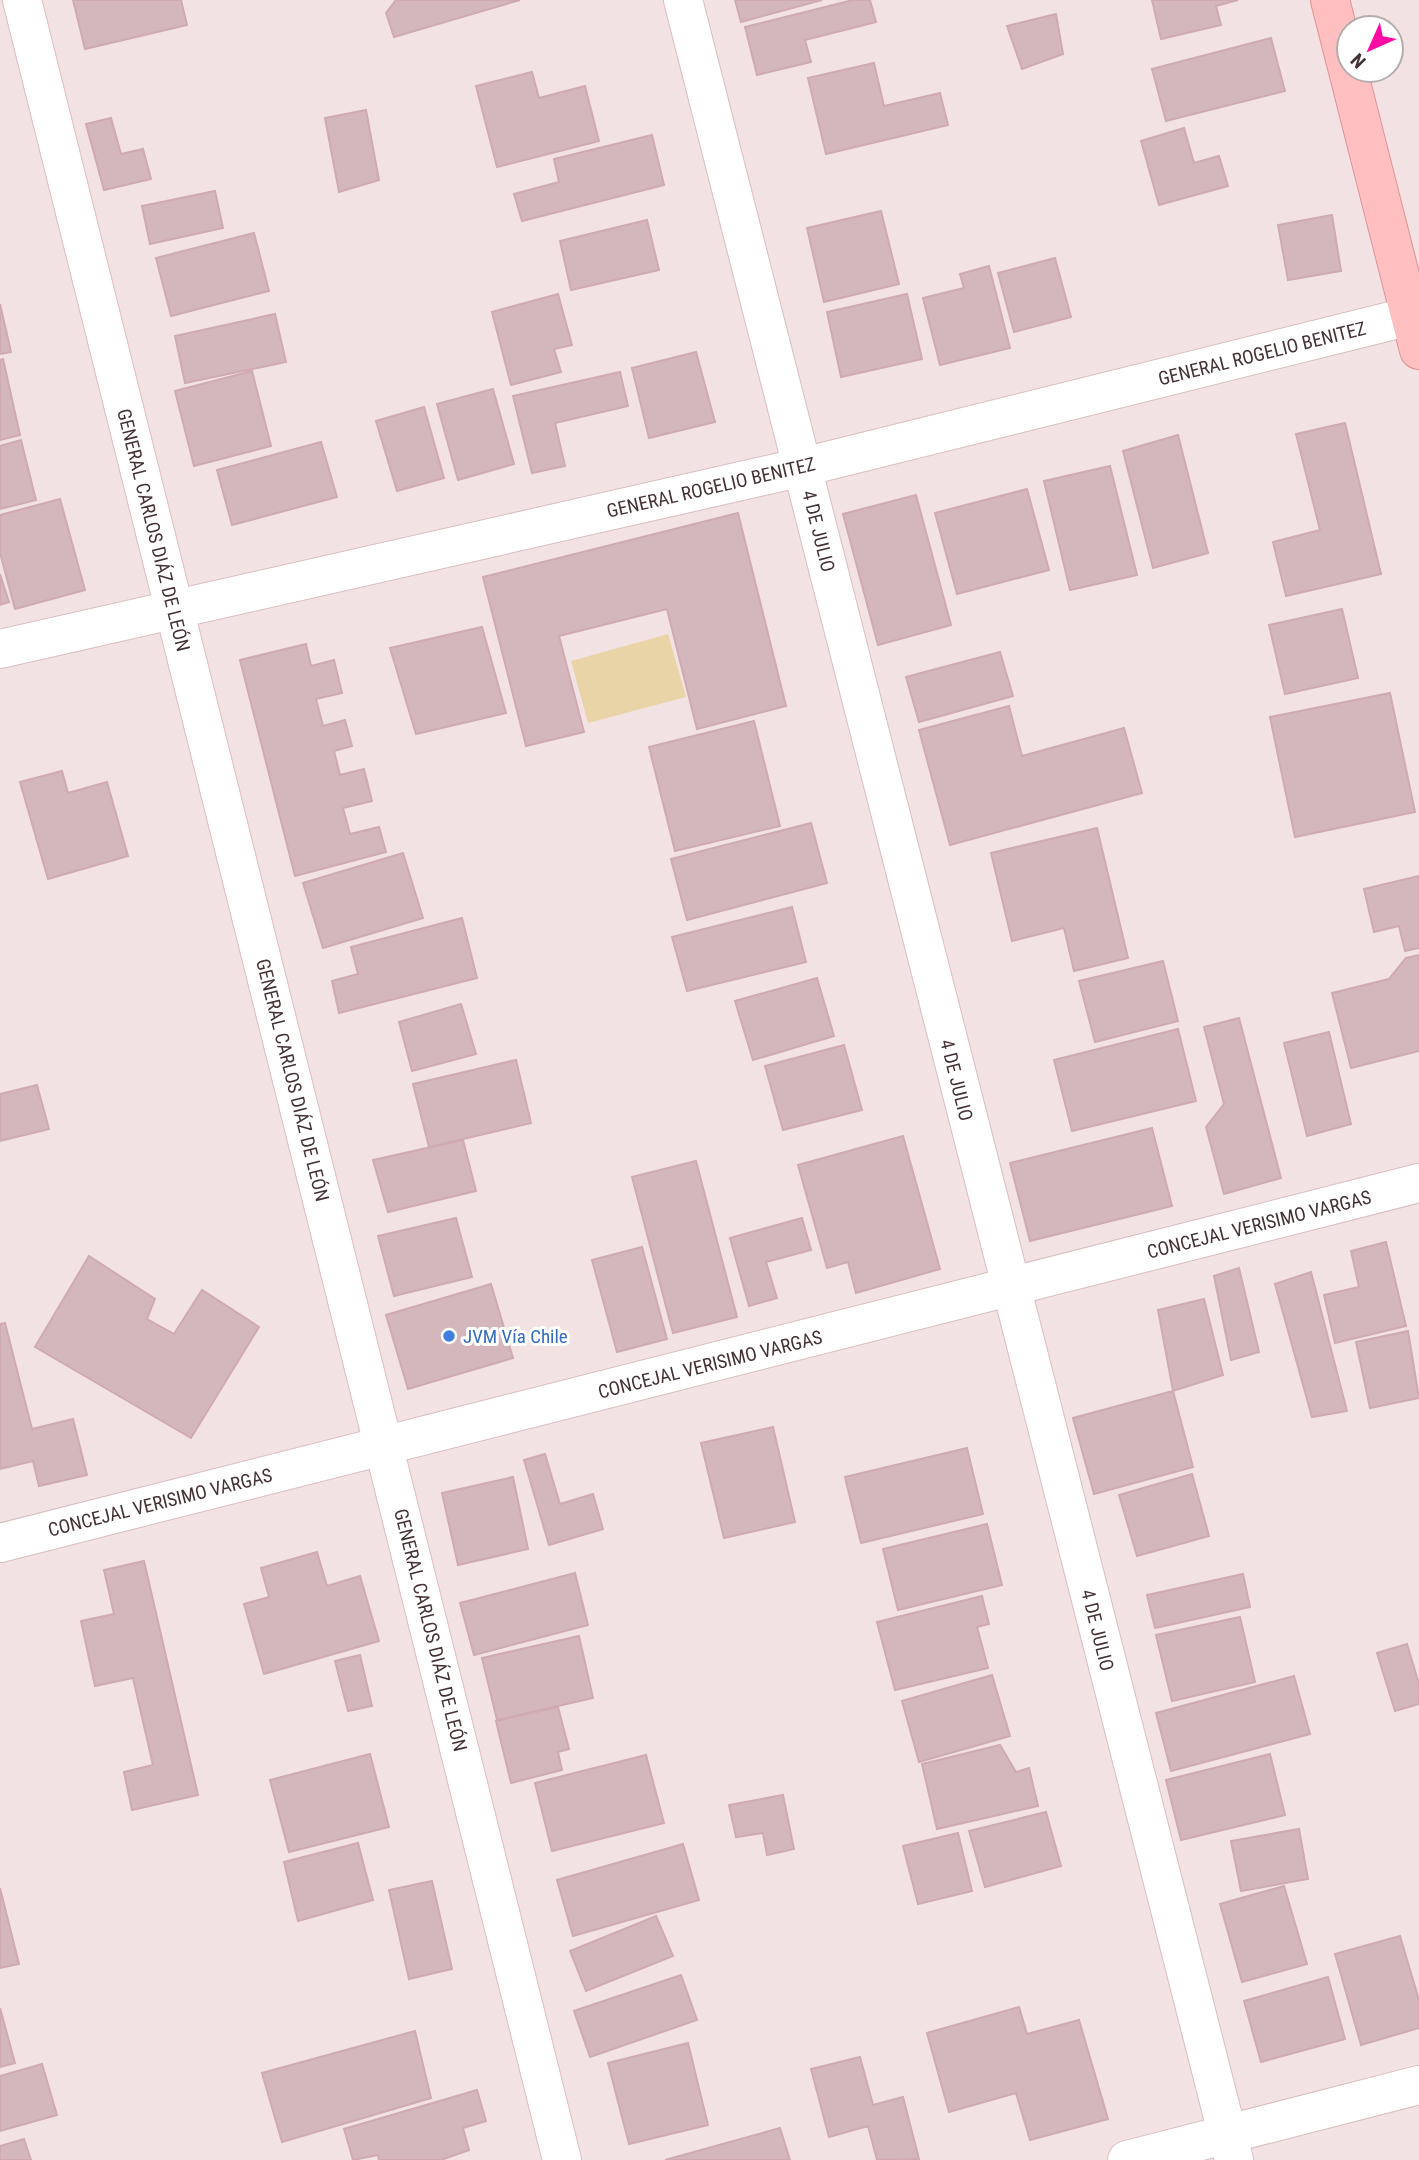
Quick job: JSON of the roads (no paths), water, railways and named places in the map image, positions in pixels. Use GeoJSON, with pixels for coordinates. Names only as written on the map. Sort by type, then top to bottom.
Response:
{"type":"FeatureCollection","features":[{"type":"Feature","properties":{"kind":"street","name":"GENERAL CARLOS DIÁZ DE LEÓN"},"geometry":{"type":"LineString","coordinates":[[22,0],[562,2160]]}},
{"type":"Feature","properties":{"kind":"street","name":"4 DE JULIO"},"geometry":{"type":"LineString","coordinates":[[683,0],[1231,2148]]}},
{"type":"Feature","properties":{"kind":"street"},"geometry":{"type":"LineString","coordinates":[[1330,0],[1416,327]]}},
{"type":"Feature","properties":{"kind":"street","name":"GENERAL ROGELIO BENITEZ"},"geometry":{"type":"LineString","coordinates":[[0,649],[1416,327]]}},
{"type":"Feature","properties":{"kind":"street","name":"CONCEJAL VERISIMO VARGAS"},"geometry":{"type":"LineString","coordinates":[[0,1543],[1419,1183]]}},
{"type":"Feature","properties":{"kind":"street"},"geometry":{"type":"LineString","coordinates":[[1127,2160],[1231,2148],[1419,2085]]}},
{"type":"Feature","properties":{"kind":"place","name":"JVM Vía Chile"},"geometry":{"type":"Point","coordinates":[449,1336]}}]}
